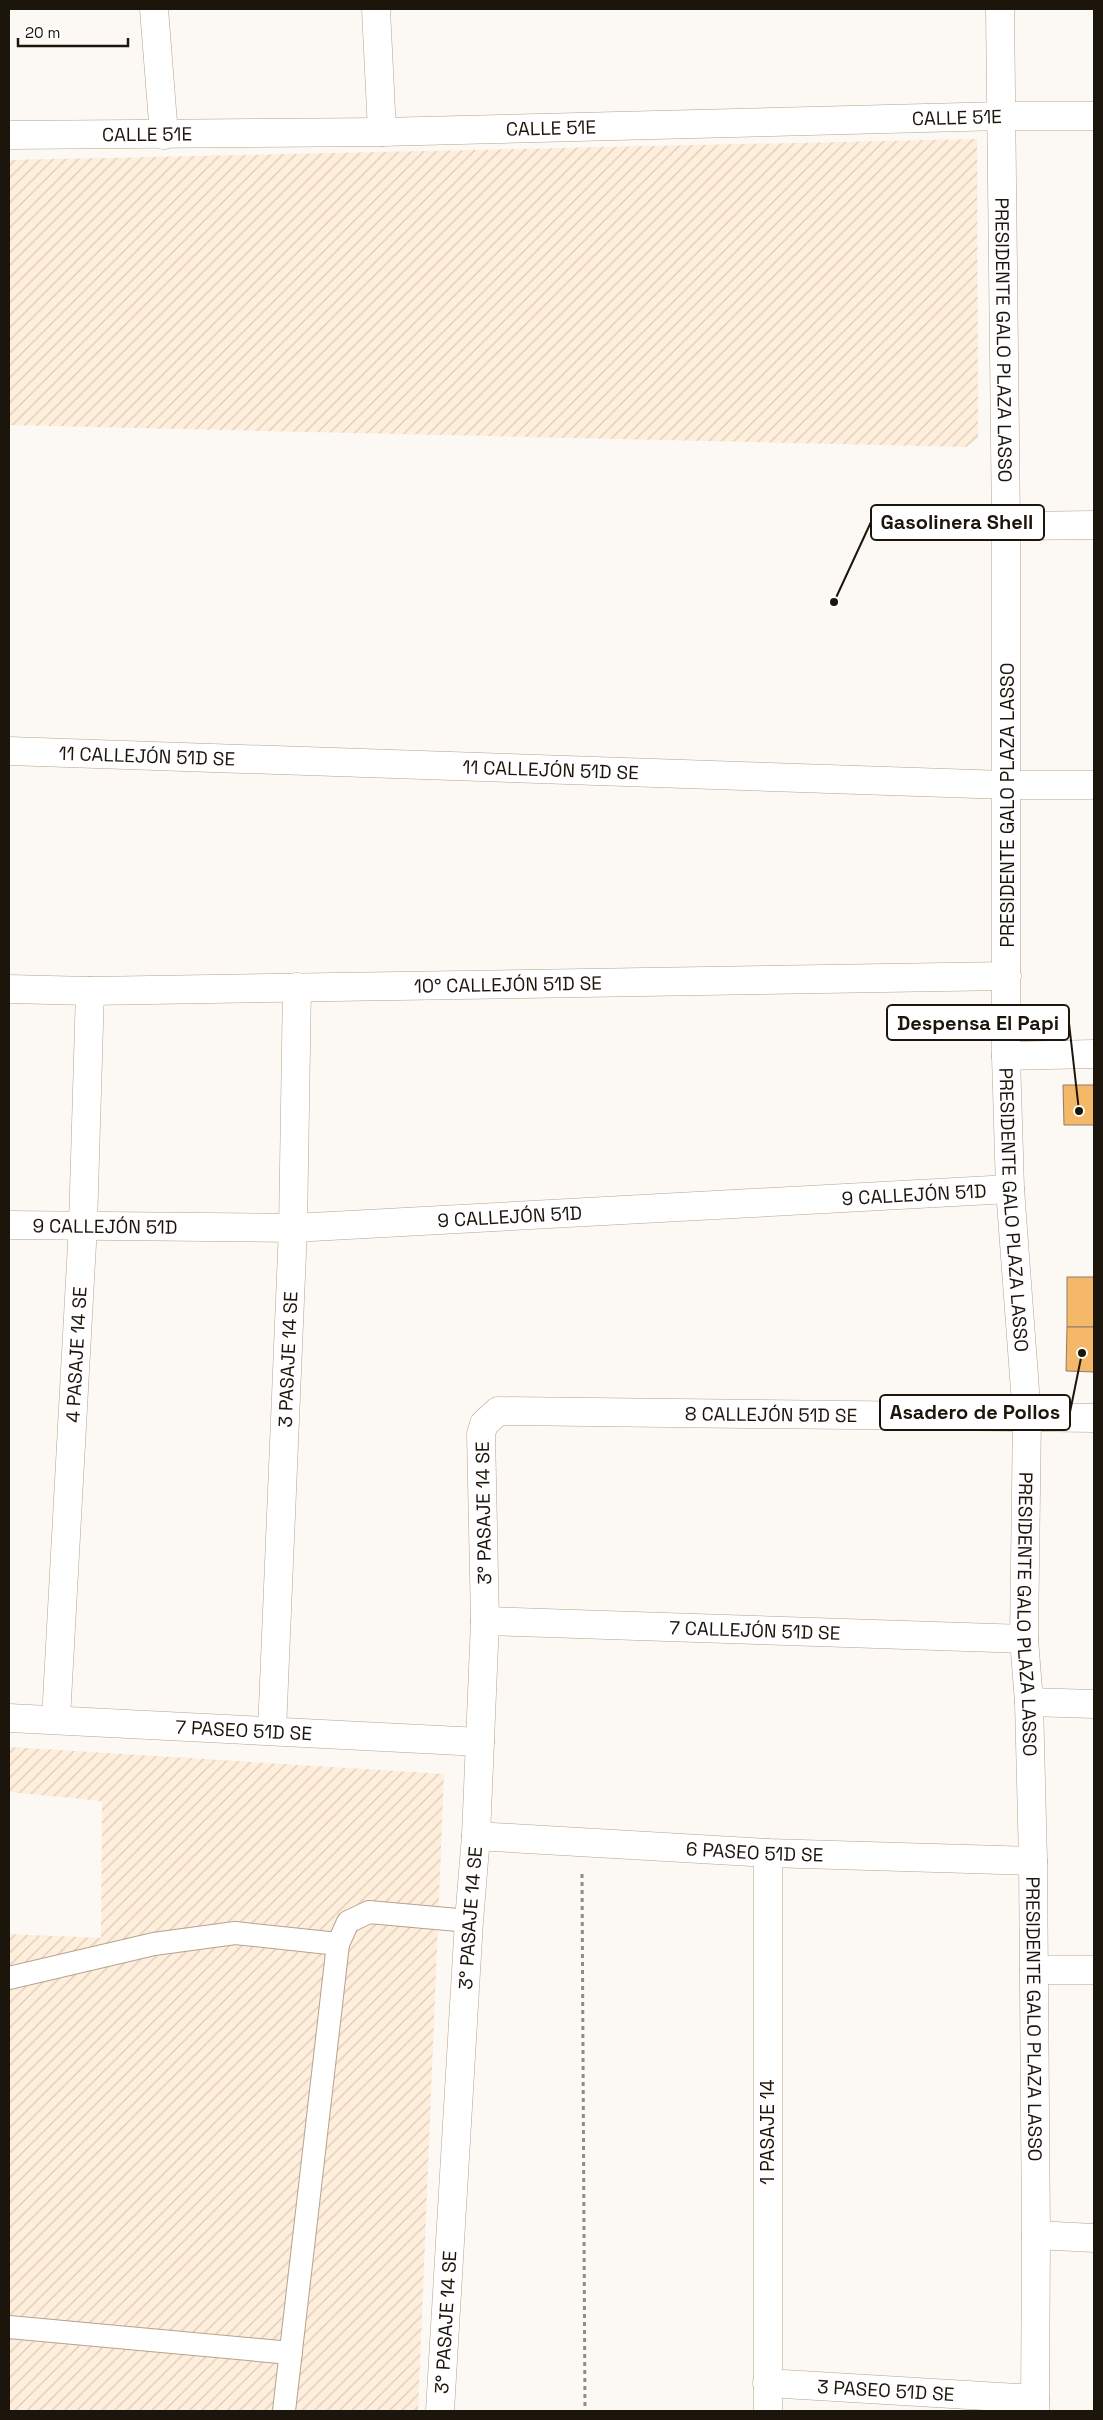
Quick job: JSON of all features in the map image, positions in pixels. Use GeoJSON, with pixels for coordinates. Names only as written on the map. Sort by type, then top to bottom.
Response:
{"type":"FeatureCollection","features":[{"type":"Feature","properties":{"kind":"street"},"geometry":{"type":"LineString","coordinates":[[154,9],[164,135]]}},
{"type":"Feature","properties":{"kind":"street"},"geometry":{"type":"LineString","coordinates":[[376,9],[382,132]]}},
{"type":"Feature","properties":{"kind":"street","name":"PRESIDENTE GALO PLAZA LASSO"},"geometry":{"type":"LineString","coordinates":[[1000,9],[1006,526],[1008,976],[1006,1056],[1010,1189],[1027,1417],[1024,1639],[1033,1861],[1036,2235],[1035,2405]]}},
{"type":"Feature","properties":{"kind":"street","name":"CALLE 51E"},"geometry":{"type":"LineString","coordinates":[[9,135],[382,132],[1002,116],[1094,116]]}},
{"type":"Feature","properties":{"kind":"street"},"geometry":{"type":"LineString","coordinates":[[1006,526],[1094,526]]}},
{"type":"Feature","properties":{"kind":"street","name":"11 CALLEJÓN 51D SE"},"geometry":{"type":"LineString","coordinates":[[9,751],[1006,785],[1094,785]]}},
{"type":"Feature","properties":{"kind":"street","name":"10° CALLEJÓN 51D SE"},"geometry":{"type":"LineString","coordinates":[[9,989],[90,991],[1008,976]]}},
{"type":"Feature","properties":{"kind":"street","name":"3 PASAJE 14 SE"},"geometry":{"type":"LineString","coordinates":[[272,1731],[293,1228],[297,987]]}},
{"type":"Feature","properties":{"kind":"street","name":"4 PASAJE 14 SE"},"geometry":{"type":"LineString","coordinates":[[56,1719],[83,1225],[90,991]]}},
{"type":"Feature","properties":{"kind":"street"},"geometry":{"type":"LineString","coordinates":[[1006,1056],[1094,1054]]}},
{"type":"Feature","properties":{"kind":"street","name":"9 CALLEJÓN 51D"},"geometry":{"type":"LineString","coordinates":[[9,1224],[293,1228],[1010,1189]]}},
{"type":"Feature","properties":{"kind":"street","name":"8 CALLEJÓN 51D SE"},"geometry":{"type":"LineString","coordinates":[[484,1424],[498,1411],[1094,1418]]}},
{"type":"Feature","properties":{"kind":"street","name":"3° PASAJE 14 SE"},"geometry":{"type":"LineString","coordinates":[[440,2411],[469,1921],[476,1836],[485,1621],[481,1434],[484,1424]]}},
{"type":"Feature","properties":{"kind":"street","name":"7 CALLEJÓN 51D SE"},"geometry":{"type":"LineString","coordinates":[[485,1621],[1024,1639]]}},
{"type":"Feature","properties":{"kind":"street"},"geometry":{"type":"LineString","coordinates":[[1028,1702],[1094,1704]]}},
{"type":"Feature","properties":{"kind":"street","name":"7 PASEO 51D SE"},"geometry":{"type":"LineString","coordinates":[[9,1718],[480,1742]]}},
{"type":"Feature","properties":{"kind":"street","name":"6 PASEO 51D SE"},"geometry":{"type":"LineString","coordinates":[[476,1836],[582,1844],[768,1853],[1033,1861]]}},
{"type":"Feature","properties":{"kind":"street","name":"1 PASAJE 14"},"geometry":{"type":"LineString","coordinates":[[768,1853],[768,2411]]}},
{"type":"Feature","properties":{"kind":"street"},"geometry":{"type":"LineString","coordinates":[[1034,1970],[1094,1970]]}},
{"type":"Feature","properties":{"kind":"street"},"geometry":{"type":"LineString","coordinates":[[1036,2235],[1094,2238]]}},
{"type":"Feature","properties":{"kind":"street","name":"3 PASEO 51D SE"},"geometry":{"type":"LineString","coordinates":[[767,2383],[1035,2405]]}},
{"type":"Feature","properties":{"kind":"lane"},"geometry":{"type":"LineString","coordinates":[[284,2411],[338,1944],[348,1922],[369,1912],[469,1921]]}},
{"type":"Feature","properties":{"kind":"lane"},"geometry":{"type":"LineString","coordinates":[[9,1978],[154,1944],[235,1933],[338,1944]]}},
{"type":"Feature","properties":{"kind":"lane"},"geometry":{"type":"LineString","coordinates":[[9,2327],[291,2353]]}},
{"type":"Feature","properties":{"kind":"path"},"geometry":{"type":"LineString","coordinates":[[582,1844],[585,2411]]}},
{"type":"Feature","properties":{"kind":"shaded area"},"geometry":{"type":"Polygon","coordinates":[[[977,139],[978,438],[966,447],[9,425],[9,160],[977,139]]]}},
{"type":"Feature","properties":{"kind":"shaded area"},"geometry":{"type":"Polygon","coordinates":[[[9,1747],[444,1774],[418,2411],[9,2411],[9,1934],[101,1938],[102,1801],[9,1792],[9,1747]]]}},
{"type":"Feature","properties":{"kind":"building"},"geometry":{"type":"Polygon","coordinates":[[[1063,1085],[1094,1085],[1094,1125],[1064,1125],[1063,1085]]]}},
{"type":"Feature","properties":{"kind":"building"},"geometry":{"type":"Polygon","coordinates":[[[1067,1277],[1094,1277],[1094,1327],[1067,1327],[1067,1277]]]}},
{"type":"Feature","properties":{"kind":"building"},"geometry":{"type":"Polygon","coordinates":[[[1067,1327],[1094,1327],[1094,1372],[1066,1371],[1067,1327]]]}},
{"type":"Feature","properties":{"kind":"place","name":"Gasolinera Shell"},"geometry":{"type":"Point","coordinates":[834,602]}},
{"type":"Feature","properties":{"kind":"place","name":"Despensa El Papi"},"geometry":{"type":"Point","coordinates":[1079,1111]}},
{"type":"Feature","properties":{"kind":"place","name":"Asadero de Pollos"},"geometry":{"type":"Point","coordinates":[1082,1353]}}]}
